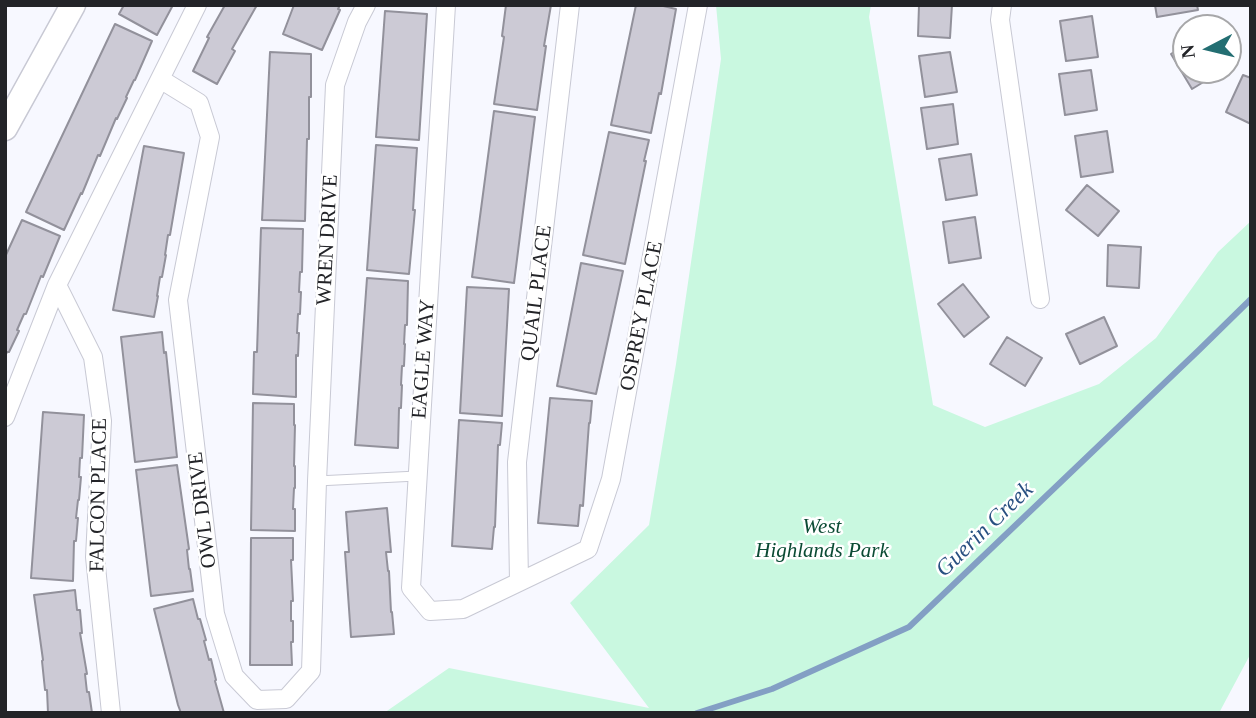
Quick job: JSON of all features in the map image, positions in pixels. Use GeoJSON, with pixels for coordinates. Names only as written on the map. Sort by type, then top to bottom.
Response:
{"type":"FeatureCollection","features":[{"type":"Feature","properties":{"kind":"main road"},"geometry":{"type":"LineString","coordinates":[[5,128],[73,5]]}},
{"type":"Feature","properties":{"kind":"street"},"geometry":{"type":"LineString","coordinates":[[5,417],[57,285],[197,5]]}},
{"type":"Feature","properties":{"kind":"street","name":"WREN DRIVE"},"geometry":{"type":"LineString","coordinates":[[317,481],[335,85],[357,22],[366,5]]}},
{"type":"Feature","properties":{"kind":"street","name":"EAGLE WAY"},"geometry":{"type":"LineString","coordinates":[[446,5],[411,588],[430,611],[463,609],[519,582]]}},
{"type":"Feature","properties":{"kind":"street","name":"QUAIL PLACE"},"geometry":{"type":"LineString","coordinates":[[519,582],[517,462],[570,5]]}},
{"type":"Feature","properties":{"kind":"street","name":"OSPREY PLACE"},"geometry":{"type":"LineString","coordinates":[[519,582],[588,549],[611,479],[698,5]]}},
{"type":"Feature","properties":{"kind":"street"},"geometry":{"type":"LineString","coordinates":[[1002,5],[1000,20],[1040,299]]}},
{"type":"Feature","properties":{"kind":"street","name":"OWL DRIVE"},"geometry":{"type":"LineString","coordinates":[[160,79],[199,103],[210,137],[178,300],[215,614],[234,676],[257,700],[286,699],[311,671],[317,481]]}},
{"type":"Feature","properties":{"kind":"street","name":"FALCON PLACE"},"geometry":{"type":"LineString","coordinates":[[57,285],[93,357],[102,421],[95,557],[111,713]]}},
{"type":"Feature","properties":{"kind":"lane"},"geometry":{"type":"LineString","coordinates":[[317,481],[417,475]]}},
{"type":"Feature","properties":{"kind":"green space","name":"West Highlands Park"},"geometry":{"type":"Polygon","coordinates":[[[716,5],[871,5],[869,17],[933,405],[985,427],[1099,384],[1156,338],[1218,252],[1251,221],[1251,653],[1219,713],[384,713],[449,668],[649,708],[570,603],[649,525],[721,59],[716,5]]]}},
{"type":"Feature","properties":{"kind":"building"},"geometry":{"type":"Polygon","coordinates":[[[124,5],[173,5],[157,35],[119,14],[124,5]]]}},
{"type":"Feature","properties":{"kind":"building"},"geometry":{"type":"Polygon","coordinates":[[[225,5],[257,5],[232,49],[235,51],[217,84],[193,71],[209,38],[207,37],[225,5]]]}},
{"type":"Feature","properties":{"kind":"building"},"geometry":{"type":"Polygon","coordinates":[[[294,5],[340,5],[322,50],[283,34],[294,5]]]}},
{"type":"Feature","properties":{"kind":"building"},"geometry":{"type":"Polygon","coordinates":[[[506,5],[551,5],[537,110],[494,104],[506,5]]]}},
{"type":"Feature","properties":{"kind":"building"},"geometry":{"type":"Polygon","coordinates":[[[636,5],[659,5],[676,9],[651,133],[611,125],[636,5]]]}},
{"type":"Feature","properties":{"kind":"building"},"geometry":{"type":"Polygon","coordinates":[[[919,5],[952,5],[950,38],[918,36],[919,5]]]}},
{"type":"Feature","properties":{"kind":"building"},"geometry":{"type":"Polygon","coordinates":[[[1155,5],[1197,5],[1198,10],[1157,17],[1155,5]]]}},
{"type":"Feature","properties":{"kind":"building"},"geometry":{"type":"Polygon","coordinates":[[[385,11],[427,14],[419,140],[376,137],[385,11]]]}},
{"type":"Feature","properties":{"kind":"building"},"geometry":{"type":"Polygon","coordinates":[[[1092,16],[1098,57],[1066,61],[1060,21],[1092,16]]]}},
{"type":"Feature","properties":{"kind":"building"},"geometry":{"type":"Polygon","coordinates":[[[115,24],[152,41],[64,230],[26,212],[115,24]]]}},
{"type":"Feature","properties":{"kind":"building"},"geometry":{"type":"Polygon","coordinates":[[[270,52],[311,54],[305,221],[262,220],[270,52]]]}},
{"type":"Feature","properties":{"kind":"building"},"geometry":{"type":"Polygon","coordinates":[[[950,52],[957,92],[925,97],[919,56],[950,52]]]}},
{"type":"Feature","properties":{"kind":"building"},"geometry":{"type":"Polygon","coordinates":[[[1091,70],[1097,110],[1065,115],[1059,74],[1091,70]]]}},
{"type":"Feature","properties":{"kind":"building"},"geometry":{"type":"Polygon","coordinates":[[[1243,75],[1251,78],[1251,124],[1226,112],[1239,84],[1242,84],[1243,75]]]}},
{"type":"Feature","properties":{"kind":"building"},"geometry":{"type":"Polygon","coordinates":[[[953,104],[958,144],[927,149],[921,108],[953,104]]]}},
{"type":"Feature","properties":{"kind":"building"},"geometry":{"type":"Polygon","coordinates":[[[494,111],[535,117],[514,283],[472,277],[494,111]]]}},
{"type":"Feature","properties":{"kind":"building"},"geometry":{"type":"Polygon","coordinates":[[[1107,131],[1113,172],[1081,177],[1075,136],[1107,131]]]}},
{"type":"Feature","properties":{"kind":"building"},"geometry":{"type":"Polygon","coordinates":[[[609,132],[649,140],[625,264],[583,255],[609,132]]]}},
{"type":"Feature","properties":{"kind":"building"},"geometry":{"type":"Polygon","coordinates":[[[376,145],[417,148],[409,274],[367,270],[376,145]]]}},
{"type":"Feature","properties":{"kind":"building"},"geometry":{"type":"Polygon","coordinates":[[[144,146],[184,153],[154,317],[113,310],[144,146]]]}},
{"type":"Feature","properties":{"kind":"building"},"geometry":{"type":"Polygon","coordinates":[[[971,154],[977,195],[946,200],[939,159],[971,154]]]}},
{"type":"Feature","properties":{"kind":"building"},"geometry":{"type":"Polygon","coordinates":[[[1087,185],[1119,211],[1098,236],[1066,210],[1087,185]]]}},
{"type":"Feature","properties":{"kind":"building"},"geometry":{"type":"Polygon","coordinates":[[[975,217],[981,258],[949,263],[943,222],[975,217]]]}},
{"type":"Feature","properties":{"kind":"building"},"geometry":{"type":"Polygon","coordinates":[[[22,220],[60,236],[17,330],[19,331],[5,356],[5,257],[22,220]]]}},
{"type":"Feature","properties":{"kind":"building"},"geometry":{"type":"Polygon","coordinates":[[[261,228],[303,229],[296,397],[253,394],[261,228]]]}},
{"type":"Feature","properties":{"kind":"building"},"geometry":{"type":"Polygon","coordinates":[[[1108,245],[1141,247],[1139,288],[1107,286],[1108,245]]]}},
{"type":"Feature","properties":{"kind":"building"},"geometry":{"type":"Polygon","coordinates":[[[581,263],[623,271],[596,394],[557,386],[581,263]]]}},
{"type":"Feature","properties":{"kind":"building"},"geometry":{"type":"Polygon","coordinates":[[[367,278],[408,281],[398,448],[355,445],[367,278]]]}},
{"type":"Feature","properties":{"kind":"building"},"geometry":{"type":"Polygon","coordinates":[[[963,284],[989,317],[964,337],[938,304],[963,284]]]}},
{"type":"Feature","properties":{"kind":"building"},"geometry":{"type":"Polygon","coordinates":[[[467,287],[509,289],[502,416],[460,413],[467,287]]]}},
{"type":"Feature","properties":{"kind":"building"},"geometry":{"type":"Polygon","coordinates":[[[1104,317],[1117,346],[1080,364],[1066,334],[1104,317]]]}},
{"type":"Feature","properties":{"kind":"building"},"geometry":{"type":"Polygon","coordinates":[[[162,332],[177,457],[135,462],[121,337],[162,332]]]}},
{"type":"Feature","properties":{"kind":"building"},"geometry":{"type":"Polygon","coordinates":[[[1007,337],[1042,358],[1025,386],[990,364],[1007,337]]]}},
{"type":"Feature","properties":{"kind":"building"},"geometry":{"type":"Polygon","coordinates":[[[550,398],[592,401],[583,506],[580,505],[578,526],[538,523],[550,398]]]}},
{"type":"Feature","properties":{"kind":"building"},"geometry":{"type":"Polygon","coordinates":[[[253,403],[294,404],[295,531],[251,530],[253,403]]]}},
{"type":"Feature","properties":{"kind":"building"},"geometry":{"type":"Polygon","coordinates":[[[43,412],[84,415],[73,581],[31,578],[43,412]]]}},
{"type":"Feature","properties":{"kind":"building"},"geometry":{"type":"Polygon","coordinates":[[[459,420],[502,423],[498,445],[492,549],[452,546],[459,420]]]}},
{"type":"Feature","properties":{"kind":"building"},"geometry":{"type":"Polygon","coordinates":[[[177,465],[193,591],[151,596],[136,470],[177,465]]]}},
{"type":"Feature","properties":{"kind":"building"},"geometry":{"type":"Polygon","coordinates":[[[387,508],[391,552],[386,552],[394,634],[351,637],[345,552],[349,552],[346,512],[387,508]]]}},
{"type":"Feature","properties":{"kind":"building"},"geometry":{"type":"Polygon","coordinates":[[[251,538],[293,538],[292,665],[250,665],[251,538]]]}},
{"type":"Feature","properties":{"kind":"building"},"geometry":{"type":"Polygon","coordinates":[[[75,590],[77,610],[80,610],[80,633],[92,713],[48,713],[34,595],[75,590]]]}},
{"type":"Feature","properties":{"kind":"building"},"geometry":{"type":"Polygon","coordinates":[[[193,599],[224,713],[181,713],[178,705],[154,609],[193,599]]]}},
{"type":"Feature","properties":{"kind":"waterway","name":"Guerin Creek"},"geometry":{"type":"LineString","coordinates":[[697,713],[772,689],[909,627],[1251,299]]}}]}
